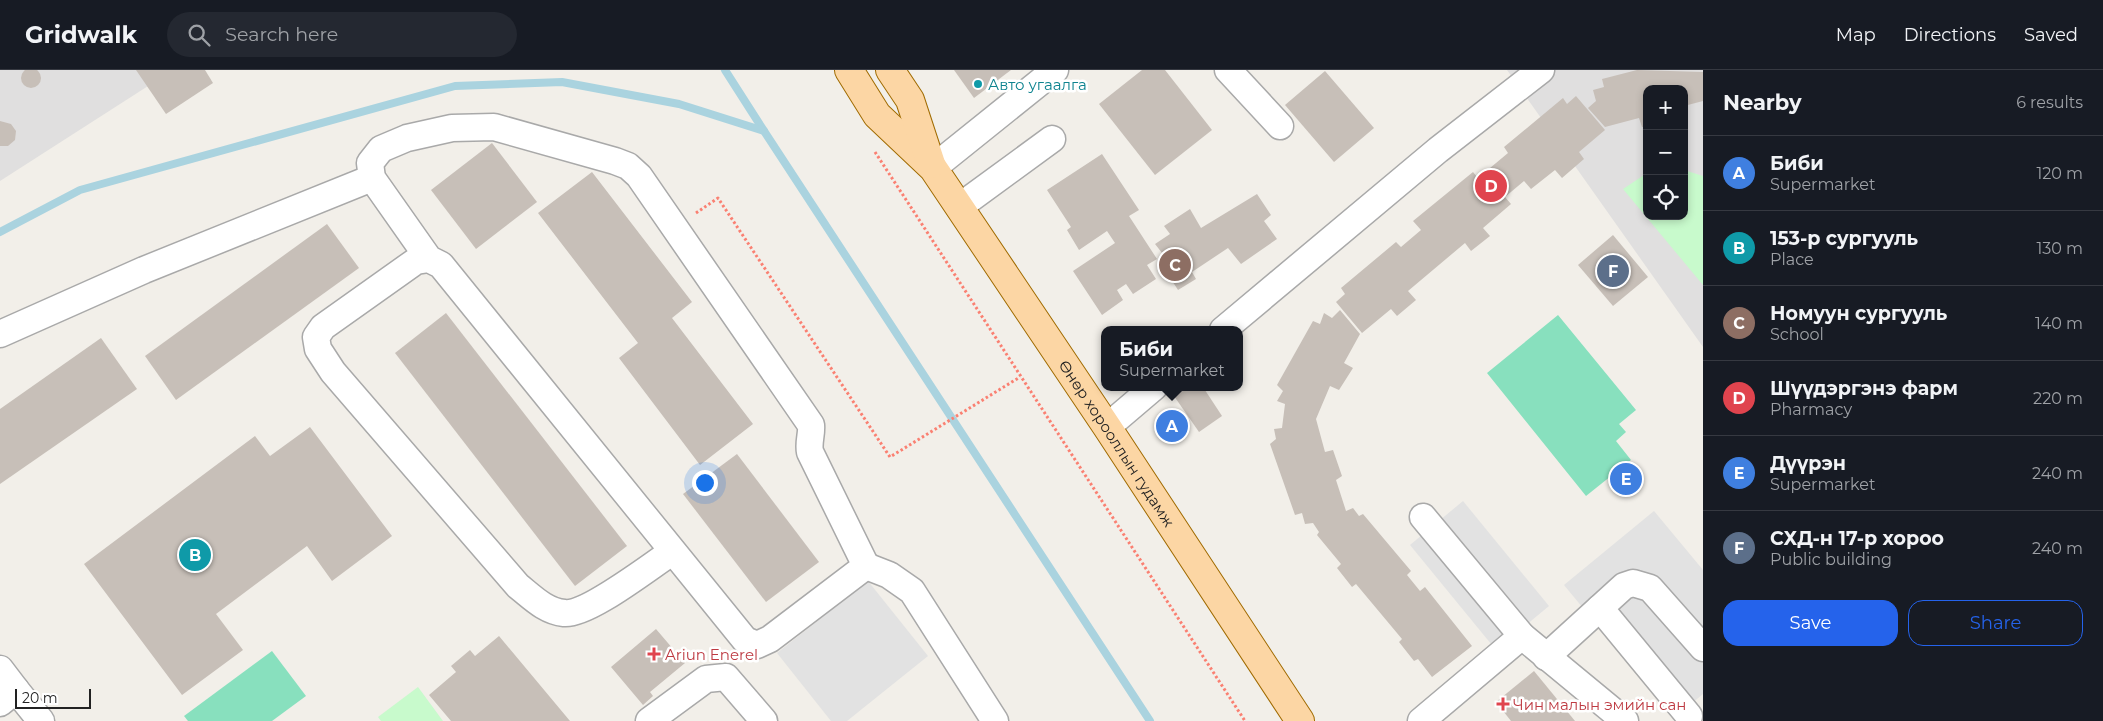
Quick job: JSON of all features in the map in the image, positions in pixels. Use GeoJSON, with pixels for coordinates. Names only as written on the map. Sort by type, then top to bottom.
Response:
{"type":"FeatureCollection","features":[{"type":"Feature","properties":{"kind":"main road","name":"Өнөр хорооллын гудамж"},"geometry":{"type":"LineString","coordinates":[[849,70],[877,115],[933,168],[1300,721]]}},
{"type":"Feature","properties":{"kind":"main road","name":"Өнөр хорооллын гудамж"},"geometry":{"type":"LineString","coordinates":[[890,70],[910,100],[933,168]]}},
{"type":"Feature","properties":{"kind":"street"},"geometry":{"type":"LineString","coordinates":[[933,168],[1055,70]]}},
{"type":"Feature","properties":{"kind":"street"},"geometry":{"type":"LineString","coordinates":[[1228,70],[1280,126]]}},
{"type":"Feature","properties":{"kind":"street"},"geometry":{"type":"LineString","coordinates":[[1228,326],[1430,156],[1541,70]]}},
{"type":"Feature","properties":{"kind":"street"},"geometry":{"type":"LineString","coordinates":[[866,566],[770,639],[757,644],[745,640],[441,265],[429,259],[372,178],[370,163],[381,149],[398,142],[452,128],[494,128],[628,166],[639,176],[811,425],[812,432],[808,442],[810,452],[866,566],[889,575],[912,591],[995,721]]}},
{"type":"Feature","properties":{"kind":"street"},"geometry":{"type":"LineString","coordinates":[[959,207],[1052,140]]}},
{"type":"Feature","properties":{"kind":"street"},"geometry":{"type":"LineString","coordinates":[[0,334],[144,270],[372,178]]}},
{"type":"Feature","properties":{"kind":"street"},"geometry":{"type":"LineString","coordinates":[[429,259],[416,261],[323,327],[316,337],[318,349],[333,372],[518,586],[542,606],[565,613],[588,608],[672,552]]}},
{"type":"Feature","properties":{"kind":"street"},"geometry":{"type":"LineString","coordinates":[[1106,427],[1149,391]]}},
{"type":"Feature","properties":{"kind":"street"},"geometry":{"type":"LineString","coordinates":[[1423,517],[1522,636],[1625,721]]}},
{"type":"Feature","properties":{"kind":"street"},"geometry":{"type":"LineString","coordinates":[[1546,657],[1624,586],[1633,583],[1650,588],[1703,648]]}},
{"type":"Feature","properties":{"kind":"street"},"geometry":{"type":"LineString","coordinates":[[1600,608],[1689,716]]}},
{"type":"Feature","properties":{"kind":"street"},"geometry":{"type":"LineString","coordinates":[[1421,721],[1522,636]]}},
{"type":"Feature","properties":{"kind":"street"},"geometry":{"type":"LineString","coordinates":[[0,669],[8,697],[41,721]]}},
{"type":"Feature","properties":{"kind":"street"},"geometry":{"type":"LineString","coordinates":[[649,721],[706,679],[726,677],[764,721]]}},
{"type":"Feature","properties":{"kind":"path"},"geometry":{"type":"LineString","coordinates":[[874,150],[1244,721]]}},
{"type":"Feature","properties":{"kind":"path"},"geometry":{"type":"LineString","coordinates":[[675,227],[718,198],[890,457],[987,395],[1020,377]]}},
{"type":"Feature","properties":{"kind":"shaded area"},"geometry":{"type":"Polygon","coordinates":[[[0,70],[173,70],[0,181],[0,70]]]}},
{"type":"Feature","properties":{"kind":"shaded area"},"geometry":{"type":"Polygon","coordinates":[[[1507,70],[1703,70],[1703,347],[1507,70]]]}},
{"type":"Feature","properties":{"kind":"shaded area"},"geometry":{"type":"Polygon","coordinates":[[[1463,501],[1549,606],[1496,650],[1410,545],[1463,501]]]}},
{"type":"Feature","properties":{"kind":"shaded area"},"geometry":{"type":"Polygon","coordinates":[[[1654,511],[1703,570],[1703,694],[1674,718],[1564,585],[1654,511]]]}},
{"type":"Feature","properties":{"kind":"shaded area"},"geometry":{"type":"Polygon","coordinates":[[[868,581],[928,656],[847,721],[831,721],[777,653],[868,581]]]}},
{"type":"Feature","properties":{"kind":"green space"},"geometry":{"type":"Polygon","coordinates":[[[1688,171],[1703,176],[1703,285],[1649,220],[1688,220],[1688,171]]]}},
{"type":"Feature","properties":{"kind":"green space"},"geometry":{"type":"Polygon","coordinates":[[[1643,176],[1643,213],[1623,189],[1643,176]]]}},
{"type":"Feature","properties":{"kind":"green space"},"geometry":{"type":"Polygon","coordinates":[[[1558,315],[1636,410],[1619,424],[1626,432],[1616,441],[1631,460],[1586,496],[1487,373],[1558,315]]]}},
{"type":"Feature","properties":{"kind":"green space"},"geometry":{"type":"Polygon","coordinates":[[[272,651],[306,696],[272,721],[188,721],[184,716],[272,651]]]}},
{"type":"Feature","properties":{"kind":"green space"},"geometry":{"type":"Polygon","coordinates":[[[418,687],[443,721],[381,721],[378,717],[418,687]]]}},
{"type":"Feature","properties":{"kind":"building"},"geometry":{"type":"Polygon","coordinates":[[[31,68],[38,71],[41,78],[38,85],[31,88],[24,85],[21,78],[24,71],[31,68]]]}},
{"type":"Feature","properties":{"kind":"building"},"geometry":{"type":"Polygon","coordinates":[[[136,70],[205,70],[213,83],[166,114],[136,70]]]}},
{"type":"Feature","properties":{"kind":"building","name":"Авто угаалга"},"geometry":{"type":"Polygon","coordinates":[[[954,70],[1011,70],[974,98],[954,70]]]}},
{"type":"Feature","properties":{"kind":"building"},"geometry":{"type":"Polygon","coordinates":[[[1142,70],[1165,70],[1212,130],[1155,175],[1099,104],[1142,70]]]}},
{"type":"Feature","properties":{"kind":"building"},"geometry":{"type":"Polygon","coordinates":[[[1637,70],[1703,72],[1703,101],[1688,105],[1688,85],[1643,85],[1643,127],[1639,118],[1605,127],[1588,108],[1596,101],[1593,90],[1604,87],[1602,79],[1637,70]]]}},
{"type":"Feature","properties":{"kind":"building"},"geometry":{"type":"Polygon","coordinates":[[[1325,71],[1374,128],[1334,162],[1285,105],[1325,71]]]}},
{"type":"Feature","properties":{"kind":"building"},"geometry":{"type":"Polygon","coordinates":[[[1576,96],[1605,130],[1579,152],[1584,159],[1562,178],[1555,170],[1531,189],[1524,181],[1505,197],[1511,204],[1483,228],[1490,236],[1471,251],[1465,243],[1408,291],[1416,300],[1397,316],[1391,309],[1362,333],[1336,302],[1345,294],[1341,288],[1396,242],[1401,247],[1421,230],[1413,221],[1473,172],[1478,178],[1508,153],[1504,147],[1563,98],[1567,104],[1576,96]]]}},
{"type":"Feature","properties":{"kind":"building"},"geometry":{"type":"Polygon","coordinates":[[[0,121],[11,124],[16,131],[15,140],[8,146],[0,146],[0,121]]]}},
{"type":"Feature","properties":{"kind":"building"},"geometry":{"type":"Polygon","coordinates":[[[492,143],[537,202],[476,249],[431,190],[492,143]]]}},
{"type":"Feature","properties":{"kind":"building"},"geometry":{"type":"Polygon","coordinates":[[[1102,154],[1139,210],[1129,216],[1157,259],[1147,265],[1156,279],[1133,294],[1126,284],[1117,290],[1123,300],[1102,315],[1073,271],[1115,243],[1107,231],[1079,250],[1067,230],[1071,227],[1047,190],[1102,154]]]}},
{"type":"Feature","properties":{"kind":"building"},"geometry":{"type":"Polygon","coordinates":[[[592,172],[692,302],[672,318],[753,424],[700,465],[619,358],[638,343],[538,213],[592,172]]]}},
{"type":"Feature","properties":{"kind":"building"},"geometry":{"type":"Polygon","coordinates":[[[1257,194],[1271,215],[1264,221],[1277,239],[1241,264],[1228,248],[1192,272],[1196,279],[1178,290],[1160,262],[1166,258],[1155,244],[1170,234],[1164,226],[1190,209],[1201,228],[1257,194]]]}},
{"type":"Feature","properties":{"kind":"building"},"geometry":{"type":"Polygon","coordinates":[[[327,224],[359,268],[176,400],[145,356],[327,224]]]}},
{"type":"Feature","properties":{"kind":"building"},"geometry":{"type":"Polygon","coordinates":[[[1613,235],[1648,277],[1613,306],[1578,265],[1613,235]]]}},
{"type":"Feature","properties":{"kind":"building"},"geometry":{"type":"Polygon","coordinates":[[[1340,310],[1360,334],[1344,363],[1353,368],[1339,390],[1330,386],[1316,419],[1325,452],[1333,450],[1342,476],[1336,480],[1346,511],[1353,508],[1359,516],[1363,514],[1411,571],[1407,575],[1420,591],[1425,587],[1472,646],[1432,677],[1418,659],[1414,661],[1399,642],[1402,639],[1356,584],[1352,587],[1337,568],[1341,564],[1317,535],[1319,532],[1313,523],[1305,524],[1302,513],[1295,515],[1270,444],[1276,439],[1274,429],[1282,428],[1285,404],[1277,401],[1283,391],[1277,385],[1313,321],[1320,324],[1324,313],[1332,318],[1340,310]]]}},
{"type":"Feature","properties":{"kind":"building"},"geometry":{"type":"Polygon","coordinates":[[[446,313],[627,546],[575,586],[395,353],[446,313]]]}},
{"type":"Feature","properties":{"kind":"building"},"geometry":{"type":"Polygon","coordinates":[[[101,338],[137,389],[0,484],[0,409],[101,338]]]}},
{"type":"Feature","properties":{"kind":"building"},"geometry":{"type":"Polygon","coordinates":[[[1181,391],[1206,391],[1222,416],[1199,432],[1174,396],[1181,391]]]}},
{"type":"Feature","properties":{"kind":"building"},"geometry":{"type":"Polygon","coordinates":[[[310,427],[392,536],[332,581],[307,546],[216,614],[243,650],[182,695],[84,564],[255,436],[270,456],[310,427]]]}},
{"type":"Feature","properties":{"kind":"building"},"geometry":{"type":"Polygon","coordinates":[[[737,454],[819,562],[766,602],[683,494],[737,454]]]}},
{"type":"Feature","properties":{"kind":"building"},"geometry":{"type":"Polygon","coordinates":[[[656,629],[685,663],[650,692],[653,696],[643,705],[611,667],[656,629]]]}},
{"type":"Feature","properties":{"kind":"building"},"geometry":{"type":"Polygon","coordinates":[[[499,636],[570,721],[451,721],[429,695],[456,672],[451,666],[470,650],[475,656],[499,636]]]}},
{"type":"Feature","properties":{"kind":"building"},"geometry":{"type":"Polygon","coordinates":[[[1534,671],[1575,721],[1511,721],[1496,702],[1534,671]]]}},
{"type":"Feature","properties":{"kind":"waterway"},"geometry":{"type":"LineString","coordinates":[[725,70],[764,131]]}},
{"type":"Feature","properties":{"kind":"waterway"},"geometry":{"type":"LineString","coordinates":[[0,232],[80,190],[455,86],[562,82],[679,104],[764,131],[1150,721]]}},
{"type":"Feature","properties":{"kind":"place","name":"Авто угаалга"},"geometry":{"type":"Point","coordinates":[978,84]}},
{"type":"Feature","properties":{"kind":"place","name":"Шүүдэргэнэ фарм"},"geometry":{"type":"Point","coordinates":[1491,186]}},
{"type":"Feature","properties":{"kind":"place","name":"Номуун сургууль"},"geometry":{"type":"Point","coordinates":[1175,265]}},
{"type":"Feature","properties":{"kind":"place","name":"СХД-н 17-р хороо"},"geometry":{"type":"Point","coordinates":[1613,271]}},
{"type":"Feature","properties":{"kind":"place","name":"Биби"},"geometry":{"type":"Point","coordinates":[1172,426]}},
{"type":"Feature","properties":{"kind":"place","name":"Дүүрэн"},"geometry":{"type":"Point","coordinates":[1626,479]}},
{"type":"Feature","properties":{"kind":"place","name":"153-р сургууль"},"geometry":{"type":"Point","coordinates":[195,555]}},
{"type":"Feature","properties":{"kind":"place","name":"Ariun Enerel"},"geometry":{"type":"Point","coordinates":[654,654]}},
{"type":"Feature","properties":{"kind":"place","name":"Чин малын эмийн сан"},"geometry":{"type":"Point","coordinates":[1503,704]}}]}
